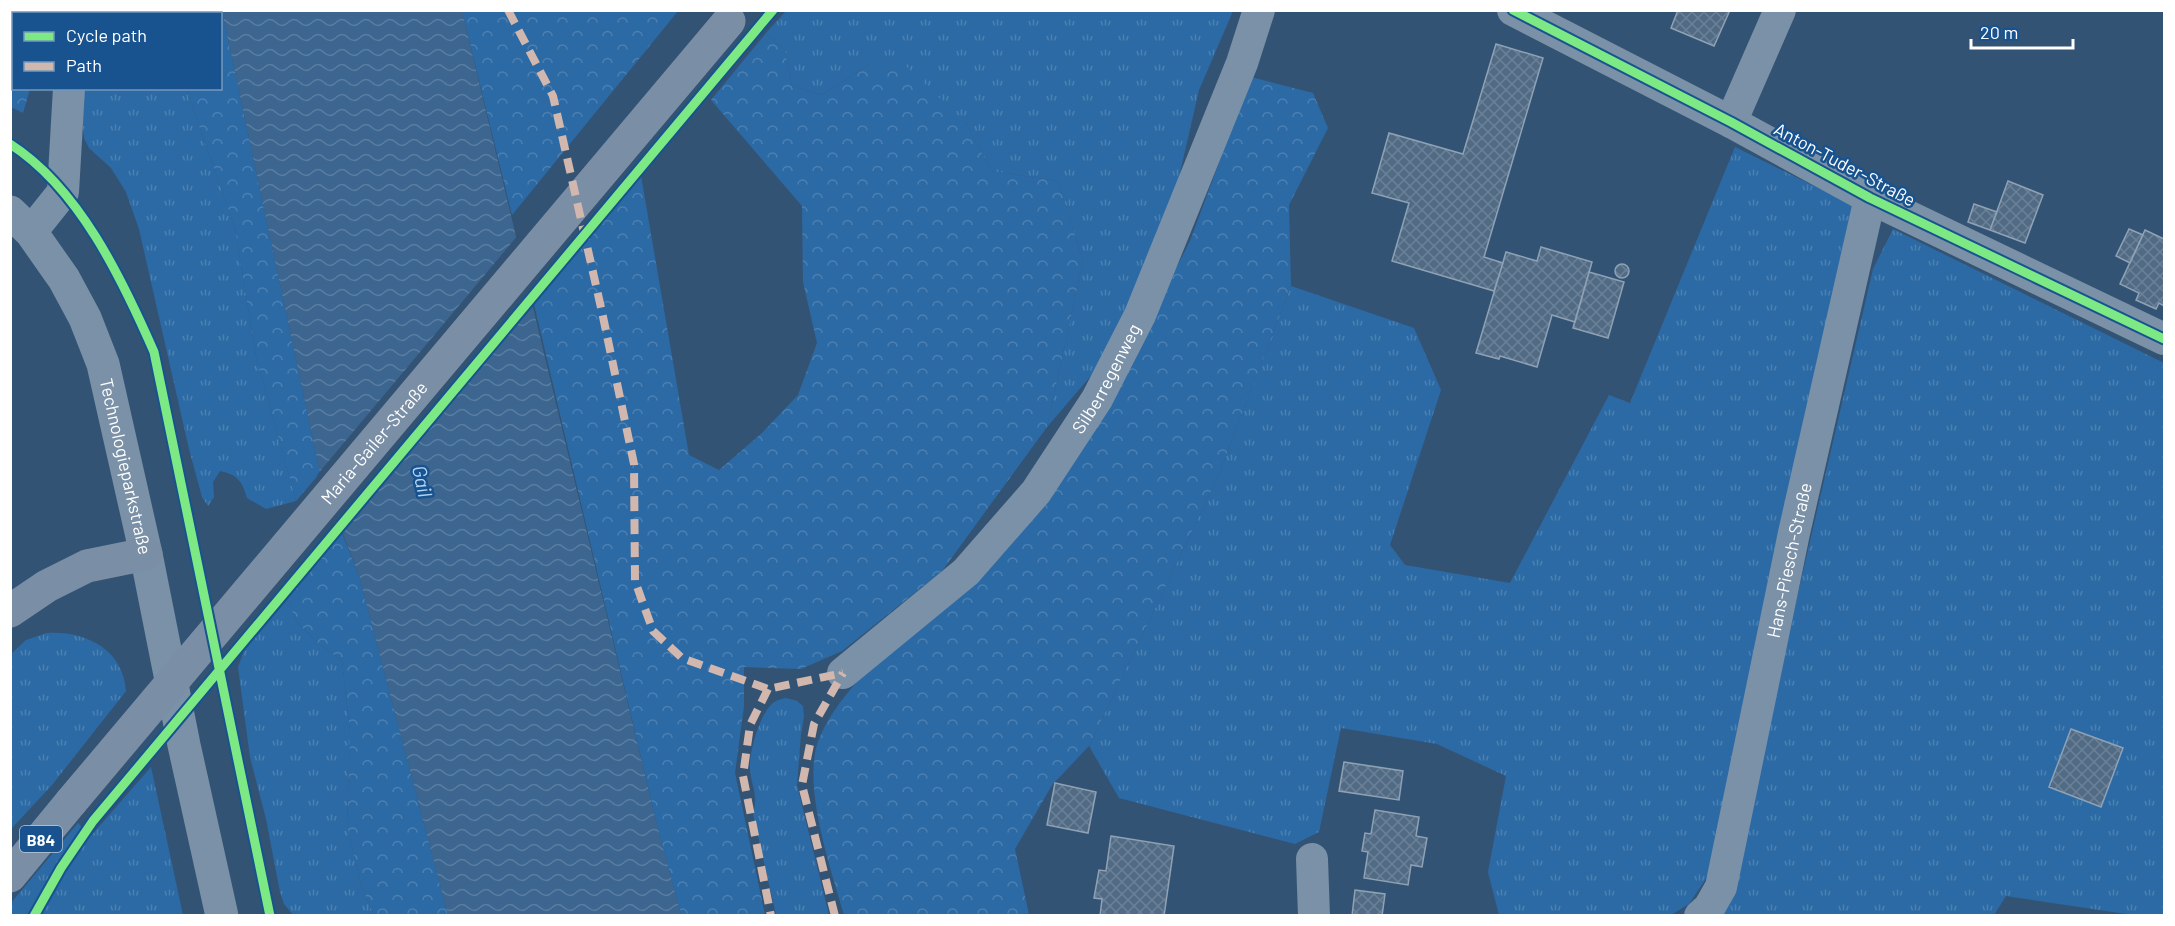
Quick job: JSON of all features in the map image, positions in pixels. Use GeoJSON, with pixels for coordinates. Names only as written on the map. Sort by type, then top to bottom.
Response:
{"type":"FeatureCollection","features":[{"type":"Feature","properties":{"kind":"main road","name":"Maria-Gailer-Straße"},"geometry":{"type":"LineString","coordinates":[[10,876],[733,16]]}},
{"type":"Feature","properties":{"kind":"main road"},"geometry":{"type":"LineString","coordinates":[[10,611],[47,585],[87,566],[146,554]]}},
{"type":"Feature","properties":{"kind":"street","name":"Silberregenweg"},"geometry":{"type":"LineString","coordinates":[[843,673],[966,572],[1036,492],[1097,399],[1140,315],[1242,63],[1259,10]]}},
{"type":"Feature","properties":{"kind":"street","name":"Anton-Tuder-Straße"},"geometry":{"type":"LineString","coordinates":[[1513,10],[1731,122],[1870,198],[2164,339]]}},
{"type":"Feature","properties":{"kind":"street"},"geometry":{"type":"LineString","coordinates":[[1731,122],[1780,10]]}},
{"type":"Feature","properties":{"kind":"street"},"geometry":{"type":"LineString","coordinates":[[21,222],[63,192],[69,90]]}},
{"type":"Feature","properties":{"kind":"street","name":"Hans-Piesch-Straße"},"geometry":{"type":"LineString","coordinates":[[1700,915],[1709,908],[1720,886],[1794,533],[1870,198]]}},
{"type":"Feature","properties":{"kind":"street","name":"Technologieparkstraße"},"geometry":{"type":"LineString","coordinates":[[21,222],[64,279],[85,318],[103,364],[146,554],[184,745],[222,915]]}},
{"type":"Feature","properties":{"kind":"street"},"geometry":{"type":"LineString","coordinates":[[1312,859],[1314,915]]}},
{"type":"Feature","properties":{"kind":"green space"},"geometry":{"type":"Polygon","coordinates":[[[462,10],[678,11],[512,215],[462,10]]]}},
{"type":"Feature","properties":{"kind":"green space"},"geometry":{"type":"Polygon","coordinates":[[[10,11],[53,11],[12,12],[12,90],[30,90],[23,113],[11,107],[10,11]]]}},
{"type":"Feature","properties":{"kind":"green space"},"geometry":{"type":"Polygon","coordinates":[[[222,11],[320,473],[296,501],[256,356],[235,228],[186,90],[222,90],[222,12],[158,12],[222,11]]]}},
{"type":"Feature","properties":{"kind":"green space"},"geometry":{"type":"Polygon","coordinates":[[[786,11],[1233,11],[1199,90],[1179,177],[1146,269],[1095,371],[1047,427],[1083,261],[1058,181],[991,171],[966,123],[871,63],[822,95],[792,86],[785,50],[766,33],[786,11]]]}},
{"type":"Feature","properties":{"kind":"green space"},"geometry":{"type":"Polygon","coordinates":[[[766,33],[785,50],[792,86],[822,95],[871,63],[904,64],[966,123],[991,171],[1058,181],[1083,261],[1047,427],[942,571],[842,651],[801,669],[744,667],[744,706],[735,773],[765,915],[681,915],[656,821],[534,304],[641,176],[689,455],[719,470],[762,433],[798,395],[817,343],[803,282],[802,206],[711,100],[766,33]]]}},
{"type":"Feature","properties":{"kind":"green space"},"geometry":{"type":"Polygon","coordinates":[[[1251,77],[1313,93],[1328,128],[1289,205],[1291,286],[1217,479],[1089,746],[1052,785],[1015,849],[1029,915],[844,915],[820,827],[813,779],[814,758],[823,729],[859,679],[1114,390],[1190,241],[1251,77]]]}},
{"type":"Feature","properties":{"kind":"green space"},"geometry":{"type":"Polygon","coordinates":[[[81,90],[186,90],[235,228],[256,356],[296,501],[266,509],[247,498],[241,483],[235,477],[220,471],[213,482],[214,497],[208,506],[202,497],[139,229],[126,192],[111,168],[89,148],[84,138],[81,90]]]}},
{"type":"Feature","properties":{"kind":"green space"},"geometry":{"type":"Polygon","coordinates":[[[1735,147],[1857,207],[1709,874],[1689,904],[1671,915],[1499,915],[1488,872],[1506,776],[1437,744],[1341,728],[1319,832],[1295,844],[1119,798],[1089,746],[1217,479],[1291,286],[1414,328],[1441,390],[1390,545],[1405,565],[1510,583],[1609,395],[1630,403],[1735,147]]]}},
{"type":"Feature","properties":{"kind":"green space"},"geometry":{"type":"Polygon","coordinates":[[[1893,229],[2164,363],[2164,915],[2133,915],[2006,896],[1994,915],[1725,916],[1873,269],[1893,229]]]}},
{"type":"Feature","properties":{"kind":"green space"},"geometry":{"type":"Polygon","coordinates":[[[342,533],[359,576],[448,915],[374,915],[361,885],[347,825],[350,732],[342,661],[318,643],[297,622],[287,600],[342,533]]]}},
{"type":"Feature","properties":{"kind":"green space"},"geometry":{"type":"Polygon","coordinates":[[[287,600],[297,622],[318,643],[342,661],[350,732],[347,825],[361,885],[374,915],[293,915],[284,904],[280,892],[266,819],[250,757],[238,667],[244,651],[287,600]]]}},
{"type":"Feature","properties":{"kind":"green space"},"geometry":{"type":"Polygon","coordinates":[[[47,633],[75,635],[99,645],[118,664],[126,691],[52,785],[11,829],[11,654],[26,640],[47,633]]]}},
{"type":"Feature","properties":{"kind":"green space"},"geometry":{"type":"Polygon","coordinates":[[[786,698],[797,701],[803,706],[804,717],[797,785],[829,915],[776,915],[753,814],[755,795],[750,761],[753,743],[768,708],[776,701],[786,698]]]}},
{"type":"Feature","properties":{"kind":"green space"},"geometry":{"type":"Polygon","coordinates":[[[151,767],[183,915],[11,915],[11,903],[78,823],[90,837],[151,767]]]}},
{"type":"Feature","properties":{"kind":"water","name":"Gail"},"geometry":{"type":"Polygon","coordinates":[[[222,11],[462,11],[656,821],[681,915],[448,915],[359,576],[320,473],[222,11]]]}},
{"type":"Feature","properties":{"kind":"pier"},"geometry":{"type":"Polygon","coordinates":[[[519,234],[536,302],[340,536],[317,475],[519,234]]]}},
{"type":"Feature","properties":{"kind":"building"},"geometry":{"type":"Polygon","coordinates":[[[1678,10],[1730,10],[1714,46],[1671,28],[1678,10]]]}},
{"type":"Feature","properties":{"kind":"building"},"geometry":{"type":"Polygon","coordinates":[[[1496,44],[1543,58],[1484,257],[1503,263],[1494,291],[1392,261],[1409,203],[1372,193],[1389,133],[1463,154],[1496,44]]]}},
{"type":"Feature","properties":{"kind":"building"},"geometry":{"type":"Polygon","coordinates":[[[2008,181],[2043,195],[2025,243],[1990,230],[2008,181]]]}},
{"type":"Feature","properties":{"kind":"building"},"geometry":{"type":"Polygon","coordinates":[[[1974,204],[1997,212],[1990,230],[1968,222],[1974,204]]]}},
{"type":"Feature","properties":{"kind":"building"},"geometry":{"type":"Polygon","coordinates":[[[2129,229],[2143,235],[2130,263],[2116,256],[2129,229]]]}},
{"type":"Feature","properties":{"kind":"building"},"geometry":{"type":"Polygon","coordinates":[[[2145,230],[2164,239],[2164,306],[2159,303],[2156,309],[2136,300],[2139,293],[2120,284],[2145,230]]]}},
{"type":"Feature","properties":{"kind":"building"},"geometry":{"type":"Polygon","coordinates":[[[1541,247],[1592,262],[1575,322],[1552,315],[1537,367],[1500,356],[1499,359],[1476,353],[1506,252],[1537,261],[1541,247]]]}},
{"type":"Feature","properties":{"kind":"building"},"geometry":{"type":"Polygon","coordinates":[[[1622,264],[1627,266],[1629,271],[1627,276],[1622,278],[1617,276],[1615,271],[1617,266],[1622,264]]]}},
{"type":"Feature","properties":{"kind":"building"},"geometry":{"type":"Polygon","coordinates":[[[1589,272],[1624,282],[1608,338],[1573,328],[1589,272]]]}},
{"type":"Feature","properties":{"kind":"building"},"geometry":{"type":"Polygon","coordinates":[[[2071,729],[2123,748],[2101,807],[2049,787],[2071,729]]]}},
{"type":"Feature","properties":{"kind":"building"},"geometry":{"type":"Polygon","coordinates":[[[1344,762],[1403,771],[1399,800],[1339,791],[1344,762]]]}},
{"type":"Feature","properties":{"kind":"building"},"geometry":{"type":"Polygon","coordinates":[[[1055,783],[1096,792],[1088,833],[1047,825],[1055,783]]]}},
{"type":"Feature","properties":{"kind":"building"},"geometry":{"type":"Polygon","coordinates":[[[1375,810],[1419,817],[1416,836],[1427,838],[1422,867],[1411,865],[1408,885],[1364,878],[1368,852],[1362,851],[1365,833],[1371,834],[1375,810]]]}},
{"type":"Feature","properties":{"kind":"building"},"geometry":{"type":"Polygon","coordinates":[[[1111,836],[1174,846],[1164,916],[1100,916],[1102,899],[1094,898],[1099,870],[1106,871],[1111,836]]]}},
{"type":"Feature","properties":{"kind":"building"},"geometry":{"type":"Polygon","coordinates":[[[1355,890],[1385,894],[1382,916],[1352,916],[1355,890]]]}},
{"type":"Feature","properties":{"kind":"marked path"},"geometry":{"type":"LineString","coordinates":[[508,10],[553,96],[634,464],[635,581],[653,631],[682,658],[768,689],[843,673]]}},
{"type":"Feature","properties":{"kind":"marked path"},"geometry":{"type":"LineString","coordinates":[[835,916],[802,785],[814,724],[843,673]]}},
{"type":"Feature","properties":{"kind":"marked path"},"geometry":{"type":"LineString","coordinates":[[768,689],[750,725],[743,776],[771,916]]}},
{"type":"Feature","properties":{"kind":"cycle path"},"geometry":{"type":"LineString","coordinates":[[34,916],[61,868],[93,821],[773,10]]}},
{"type":"Feature","properties":{"kind":"cycle path"},"geometry":{"type":"LineString","coordinates":[[1513,10],[1731,122],[1870,198],[2164,339]]}},
{"type":"Feature","properties":{"kind":"cycle path"},"geometry":{"type":"LineString","coordinates":[[10,144],[35,163],[57,185],[96,237],[128,295],[154,352],[270,916]]}}]}
